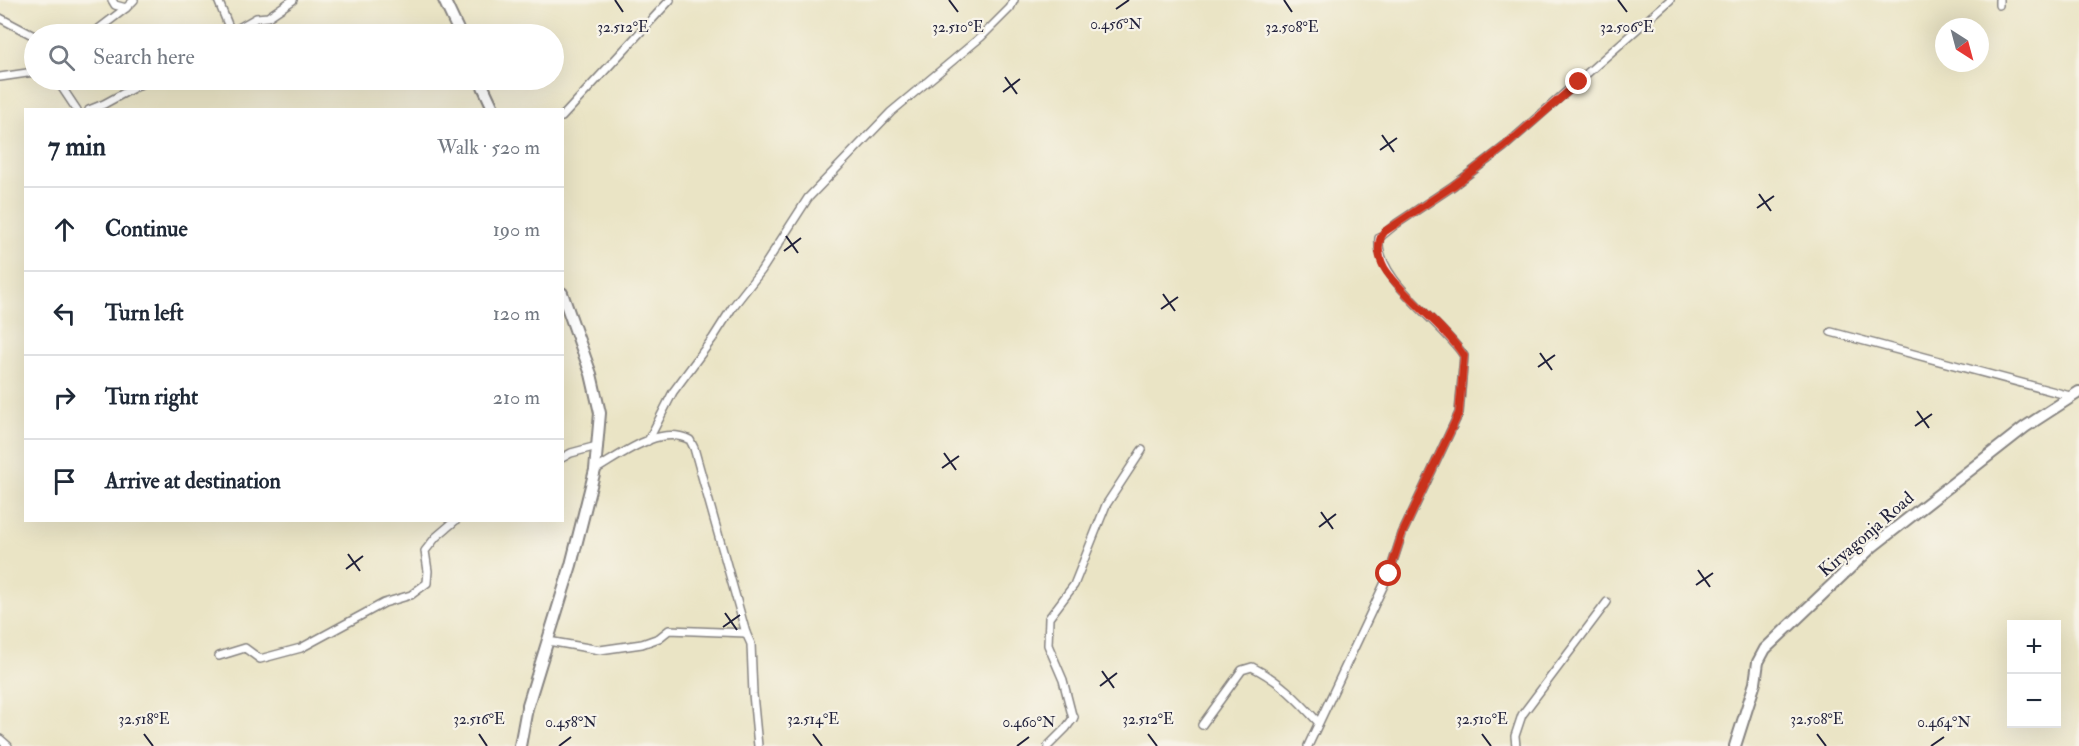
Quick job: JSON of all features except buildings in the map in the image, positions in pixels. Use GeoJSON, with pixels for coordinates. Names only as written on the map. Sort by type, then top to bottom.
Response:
{"type":"FeatureCollection","features":[{"type":"Feature","properties":{"kind":"street"},"geometry":{"type":"LineString","coordinates":[[112,0],[115,5],[126,8]]}},
{"type":"Feature","properties":{"kind":"street"},"geometry":{"type":"LineString","coordinates":[[105,24],[134,0]]}},
{"type":"Feature","properties":{"kind":"street"},"geometry":{"type":"LineString","coordinates":[[218,0],[227,24]]}},
{"type":"Feature","properties":{"kind":"street"},"geometry":{"type":"LineString","coordinates":[[246,24],[256,18],[268,17],[293,0]]}},
{"type":"Feature","properties":{"kind":"street"},"geometry":{"type":"LineString","coordinates":[[444,0],[455,24]]}},
{"type":"Feature","properties":{"kind":"street"},"geometry":{"type":"LineString","coordinates":[[564,115],[670,0]]}},
{"type":"Feature","properties":{"kind":"street"},"geometry":{"type":"LineString","coordinates":[[648,441],[673,392],[761,271],[808,198],[891,112],[997,22],[1014,0]]}},
{"type":"Feature","properties":{"kind":"street"},"geometry":{"type":"LineString","coordinates":[[1308,746],[1389,574],[1402,534],[1459,413],[1464,356],[1387,272],[1379,251],[1379,238],[1384,232],[1453,186],[1504,147],[1670,0]]}},
{"type":"Feature","properties":{"kind":"street"},"geometry":{"type":"LineString","coordinates":[[0,18],[24,31]]}},
{"type":"Feature","properties":{"kind":"street"},"geometry":{"type":"LineString","coordinates":[[0,77],[24,73]]}},
{"type":"Feature","properties":{"kind":"street"},"geometry":{"type":"LineString","coordinates":[[63,90],[75,108]]}},
{"type":"Feature","properties":{"kind":"street"},"geometry":{"type":"LineString","coordinates":[[94,108],[130,90]]}},
{"type":"Feature","properties":{"kind":"street"},"geometry":{"type":"LineString","coordinates":[[485,90],[493,108]]}},
{"type":"Feature","properties":{"kind":"street"},"geometry":{"type":"LineString","coordinates":[[520,746],[527,708],[572,565],[595,470],[600,413],[591,374],[564,299]]}},
{"type":"Feature","properties":{"kind":"street"},"geometry":{"type":"LineString","coordinates":[[1831,332],[2075,394]]}},
{"type":"Feature","properties":{"kind":"street","name":"Kiryagonja Road"},"geometry":{"type":"LineString","coordinates":[[1735,746],[1755,683],[1758,662],[1765,649],[1873,546],[2025,427],[2075,394]]}},
{"type":"Feature","properties":{"kind":"street"},"geometry":{"type":"LineString","coordinates":[[595,470],[648,441],[674,435],[690,440],[751,644],[758,746]]}},
{"type":"Feature","properties":{"kind":"street"},"geometry":{"type":"LineString","coordinates":[[564,457],[597,446]]}},
{"type":"Feature","properties":{"kind":"street"},"geometry":{"type":"LineString","coordinates":[[1073,720],[1063,680],[1048,645],[1048,618],[1074,585],[1106,505],[1142,450]]}},
{"type":"Feature","properties":{"kind":"street"},"geometry":{"type":"LineString","coordinates":[[219,656],[245,648],[260,659],[302,648],[384,603],[411,595],[427,583],[428,571],[424,551],[454,522]]}},
{"type":"Feature","properties":{"kind":"street"},"geometry":{"type":"LineString","coordinates":[[1516,746],[1515,736],[1522,715],[1607,602]]}},
{"type":"Feature","properties":{"kind":"street"},"geometry":{"type":"LineString","coordinates":[[548,641],[600,650],[642,644],[659,638],[669,630],[746,633]]}},
{"type":"Feature","properties":{"kind":"street"},"geometry":{"type":"LineString","coordinates":[[1202,725],[1242,670],[1252,667],[1267,674],[1294,696],[1318,722]]}},
{"type":"Feature","properties":{"kind":"street"},"geometry":{"type":"LineString","coordinates":[[1048,746],[1073,720],[1072,702]]}},
{"type":"Feature","properties":{"kind":"street"},"geometry":{"type":"LineString","coordinates":[[0,739],[8,746]]}},
{"type":"Feature","properties":{"kind":"route"},"geometry":{"type":"LineString","coordinates":[[1389,574],[1402,534],[1459,413],[1464,356],[1461,350],[1387,272],[1379,251],[1379,238],[1384,232],[1453,186],[1504,147],[1579,82]]}}]}
